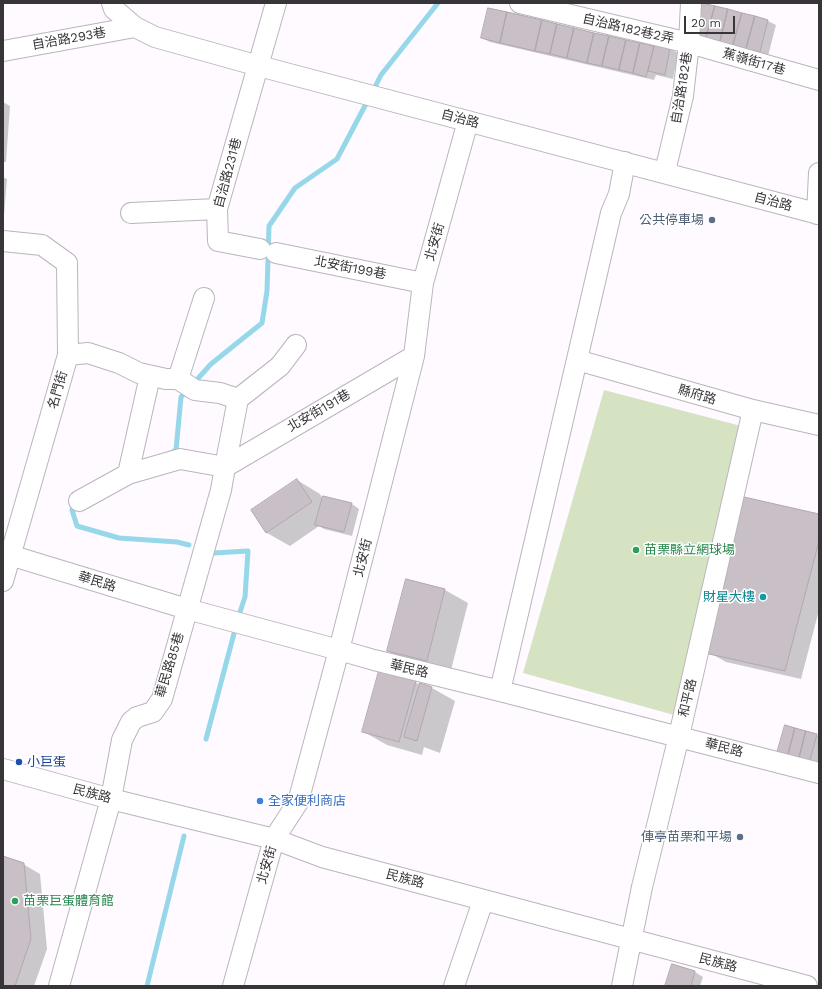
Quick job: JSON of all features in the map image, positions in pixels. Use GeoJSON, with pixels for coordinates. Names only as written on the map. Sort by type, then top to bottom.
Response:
{"type":"FeatureCollection","features":[{"type":"Feature","properties":{"kind":"street","name":"自治路"},"geometry":{"type":"LineString","coordinates":[[112,3],[114,9],[135,28],[155,37],[382,99],[818,214]]}},
{"type":"Feature","properties":{"kind":"street","name":"自治路231巷"},"geometry":{"type":"LineString","coordinates":[[268,251],[218,241],[217,209],[276,3]]}},
{"type":"Feature","properties":{"kind":"street","name":"自治路182巷2弄"},"geometry":{"type":"LineString","coordinates":[[520,3],[689,43]]}},
{"type":"Feature","properties":{"kind":"street","name":"自治路182巷"},"geometry":{"type":"LineString","coordinates":[[666,173],[667,163],[684,96],[691,3]]}},
{"type":"Feature","properties":{"kind":"street","name":"自治路293巷"},"geometry":{"type":"LineString","coordinates":[[3,51],[135,28]]}},
{"type":"Feature","properties":{"kind":"street","name":"蕉嶺街17巷"},"geometry":{"type":"LineString","coordinates":[[689,43],[819,80]]}},
{"type":"Feature","properties":{"kind":"street","name":"北安街"},"geometry":{"type":"LineString","coordinates":[[233,986],[274,839],[298,802],[340,650],[414,356],[423,283],[468,121]]}},
{"type":"Feature","properties":{"kind":"street"},"geometry":{"type":"LineString","coordinates":[[500,691],[611,213],[618,194],[625,162]]}},
{"type":"Feature","properties":{"kind":"street"},"geometry":{"type":"LineString","coordinates":[[818,214],[819,173]]}},
{"type":"Feature","properties":{"kind":"street"},"geometry":{"type":"LineString","coordinates":[[131,213],[217,209]]}},
{"type":"Feature","properties":{"kind":"street","name":"名門街"},"geometry":{"type":"LineString","coordinates":[[3,241],[42,245],[67,263],[68,355],[6,554],[3,581]]}},
{"type":"Feature","properties":{"kind":"street","name":"北安街199巷"},"geometry":{"type":"LineString","coordinates":[[268,251],[423,283]]}},
{"type":"Feature","properties":{"kind":"street"},"geometry":{"type":"LineString","coordinates":[[187,384],[204,298]]}},
{"type":"Feature","properties":{"kind":"street"},"geometry":{"type":"LineString","coordinates":[[187,609],[221,490],[238,399],[280,366],[296,345]]}},
{"type":"Feature","properties":{"kind":"street"},"geometry":{"type":"LineString","coordinates":[[68,355],[88,353],[118,363],[139,373],[187,384],[238,399]]}},
{"type":"Feature","properties":{"kind":"street","name":"北安街191巷"},"geometry":{"type":"LineString","coordinates":[[225,467],[414,356]]}},
{"type":"Feature","properties":{"kind":"street","name":"縣府路"},"geometry":{"type":"LineString","coordinates":[[577,360],[753,410],[819,425]]}},
{"type":"Feature","properties":{"kind":"street"},"geometry":{"type":"LineString","coordinates":[[128,474],[150,376]]}},
{"type":"Feature","properties":{"kind":"street","name":"和平路"},"geometry":{"type":"LineString","coordinates":[[622,986],[642,887],[679,736],[753,410]]}},
{"type":"Feature","properties":{"kind":"street"},"geometry":{"type":"LineString","coordinates":[[79,501],[128,474],[180,459],[225,467]]}},
{"type":"Feature","properties":{"kind":"street","name":"華民路"},"geometry":{"type":"LineString","coordinates":[[6,554],[187,609],[374,660],[679,736],[819,773]]}},
{"type":"Feature","properties":{"kind":"street","name":"華民路85巷"},"geometry":{"type":"LineString","coordinates":[[59,986],[110,799],[122,740],[131,722],[137,717],[153,712],[162,699],[187,609]]}},
{"type":"Feature","properties":{"kind":"street","name":"民族路"},"geometry":{"type":"LineString","coordinates":[[3,769],[110,799],[274,839],[322,857],[807,986]]}},
{"type":"Feature","properties":{"kind":"street"},"geometry":{"type":"LineString","coordinates":[[454,986],[483,901]]}},
{"type":"Feature","properties":{"kind":"green space","name":"苗栗縣立網球場"},"geometry":{"type":"Polygon","coordinates":[[[604,390],[745,427],[674,715],[523,673],[604,390]]]}},
{"type":"Feature","properties":{"kind":"building"},"geometry":{"type":"Polygon","coordinates":[[[702,3],[715,6],[706,38],[693,35],[702,3]]]}},
{"type":"Feature","properties":{"kind":"building"},"geometry":{"type":"Polygon","coordinates":[[[715,6],[728,9],[720,42],[706,38],[715,6]]]}},
{"type":"Feature","properties":{"kind":"building"},"geometry":{"type":"Polygon","coordinates":[[[488,8],[507,12],[500,43],[481,38],[488,8]]]}},
{"type":"Feature","properties":{"kind":"building"},"geometry":{"type":"Polygon","coordinates":[[[728,9],[742,13],[733,45],[720,42],[728,9]]]}},
{"type":"Feature","properties":{"kind":"building"},"geometry":{"type":"Polygon","coordinates":[[[507,12],[542,20],[535,51],[500,43],[507,12]]]}},
{"type":"Feature","properties":{"kind":"building"},"geometry":{"type":"Polygon","coordinates":[[[742,13],[755,16],[746,49],[733,45],[742,13]]]}},
{"type":"Feature","properties":{"kind":"building"},"geometry":{"type":"Polygon","coordinates":[[[755,16],[768,20],[760,52],[746,49],[755,16]]]}},
{"type":"Feature","properties":{"kind":"building"},"geometry":{"type":"Polygon","coordinates":[[[542,20],[557,24],[550,54],[535,51],[542,20]]]}},
{"type":"Feature","properties":{"kind":"building"},"geometry":{"type":"Polygon","coordinates":[[[557,24],[574,28],[567,58],[550,54],[557,24]]]}},
{"type":"Feature","properties":{"kind":"building"},"geometry":{"type":"Polygon","coordinates":[[[574,28],[594,33],[587,63],[567,58],[574,28]]]}},
{"type":"Feature","properties":{"kind":"building"},"geometry":{"type":"Polygon","coordinates":[[[594,33],[609,36],[602,66],[587,63],[594,33]]]}},
{"type":"Feature","properties":{"kind":"building"},"geometry":{"type":"Polygon","coordinates":[[[609,36],[626,40],[619,70],[602,66],[609,36]]]}},
{"type":"Feature","properties":{"kind":"building"},"geometry":{"type":"Polygon","coordinates":[[[626,40],[640,43],[633,73],[619,70],[626,40]]]}},
{"type":"Feature","properties":{"kind":"building"},"geometry":{"type":"Polygon","coordinates":[[[640,43],[654,46],[646,77],[633,73],[640,43]]]}},
{"type":"Feature","properties":{"kind":"building"},"geometry":{"type":"Polygon","coordinates":[[[651,44],[670,48],[665,75],[648,71],[654,46],[651,44]]]}},
{"type":"Feature","properties":{"kind":"building"},"geometry":{"type":"Polygon","coordinates":[[[297,479],[312,502],[266,533],[251,510],[297,479]]]}},
{"type":"Feature","properties":{"kind":"building"},"geometry":{"type":"Polygon","coordinates":[[[323,496],[352,503],[344,532],[315,525],[323,496]]]}},
{"type":"Feature","properties":{"kind":"building","name":"財星大樓"},"geometry":{"type":"Polygon","coordinates":[[[744,497],[819,514],[819,541],[785,671],[709,654],[744,497]]]}},
{"type":"Feature","properties":{"kind":"building"},"geometry":{"type":"Polygon","coordinates":[[[406,579],[445,589],[427,661],[387,651],[406,579]]]}},
{"type":"Feature","properties":{"kind":"building"},"geometry":{"type":"Polygon","coordinates":[[[379,671],[416,681],[399,742],[362,732],[379,671]]]}},
{"type":"Feature","properties":{"kind":"building"},"geometry":{"type":"Polygon","coordinates":[[[420,683],[432,687],[417,741],[404,737],[420,683]]]}},
{"type":"Feature","properties":{"kind":"building"},"geometry":{"type":"Polygon","coordinates":[[[785,725],[795,728],[786,763],[775,760],[785,725]]]}},
{"type":"Feature","properties":{"kind":"building"},"geometry":{"type":"Polygon","coordinates":[[[795,728],[806,731],[797,766],[786,763],[795,728]]]}},
{"type":"Feature","properties":{"kind":"building"},"geometry":{"type":"Polygon","coordinates":[[[806,731],[817,734],[808,768],[797,766],[806,731]]]}},
{"type":"Feature","properties":{"kind":"building","name":"苗栗巨蛋體育館"},"geometry":{"type":"Polygon","coordinates":[[[3,856],[24,863],[31,939],[15,986],[3,986],[3,856]]]}},
{"type":"Feature","properties":{"kind":"building"},"geometry":{"type":"Polygon","coordinates":[[[672,964],[695,971],[691,986],[665,986],[672,964]]]}},
{"type":"Feature","properties":{"kind":"waterway"},"geometry":{"type":"LineString","coordinates":[[372,93],[381,75],[438,3]]}},
{"type":"Feature","properties":{"kind":"waterway"},"geometry":{"type":"LineString","coordinates":[[193,384],[211,364],[262,323],[267,291],[269,226],[295,188],[337,159],[368,100]]}},
{"type":"Feature","properties":{"kind":"waterway"},"geometry":{"type":"LineString","coordinates":[[171,453],[176,450],[181,397],[188,389]]}},
{"type":"Feature","properties":{"kind":"waterway"},"geometry":{"type":"LineString","coordinates":[[79,506],[72,510],[77,526],[119,538],[177,542],[189,545]]}},
{"type":"Feature","properties":{"kind":"waterway"},"geometry":{"type":"LineString","coordinates":[[214,553],[248,551],[245,597],[238,618]]}},
{"type":"Feature","properties":{"kind":"waterway"},"geometry":{"type":"LineString","coordinates":[[206,739],[236,626]]}},
{"type":"Feature","properties":{"kind":"waterway"},"geometry":{"type":"LineString","coordinates":[[147,986],[184,836]]}},
{"type":"Feature","properties":{"kind":"place","name":"公共停車場"},"geometry":{"type":"Point","coordinates":[712,220]}},
{"type":"Feature","properties":{"kind":"place","name":"苗栗縣立網球場"},"geometry":{"type":"Point","coordinates":[636,550]}},
{"type":"Feature","properties":{"kind":"place","name":"財星大樓"},"geometry":{"type":"Point","coordinates":[763,597]}},
{"type":"Feature","properties":{"kind":"place","name":"小巨蛋"},"geometry":{"type":"Point","coordinates":[19,762]}},
{"type":"Feature","properties":{"kind":"place","name":"全家便利商店"},"geometry":{"type":"Point","coordinates":[260,801]}},
{"type":"Feature","properties":{"kind":"place","name":"俥亭苗栗和平場"},"geometry":{"type":"Point","coordinates":[740,837]}},
{"type":"Feature","properties":{"kind":"place","name":"苗栗巨蛋體育館"},"geometry":{"type":"Point","coordinates":[15,901]}}]}
